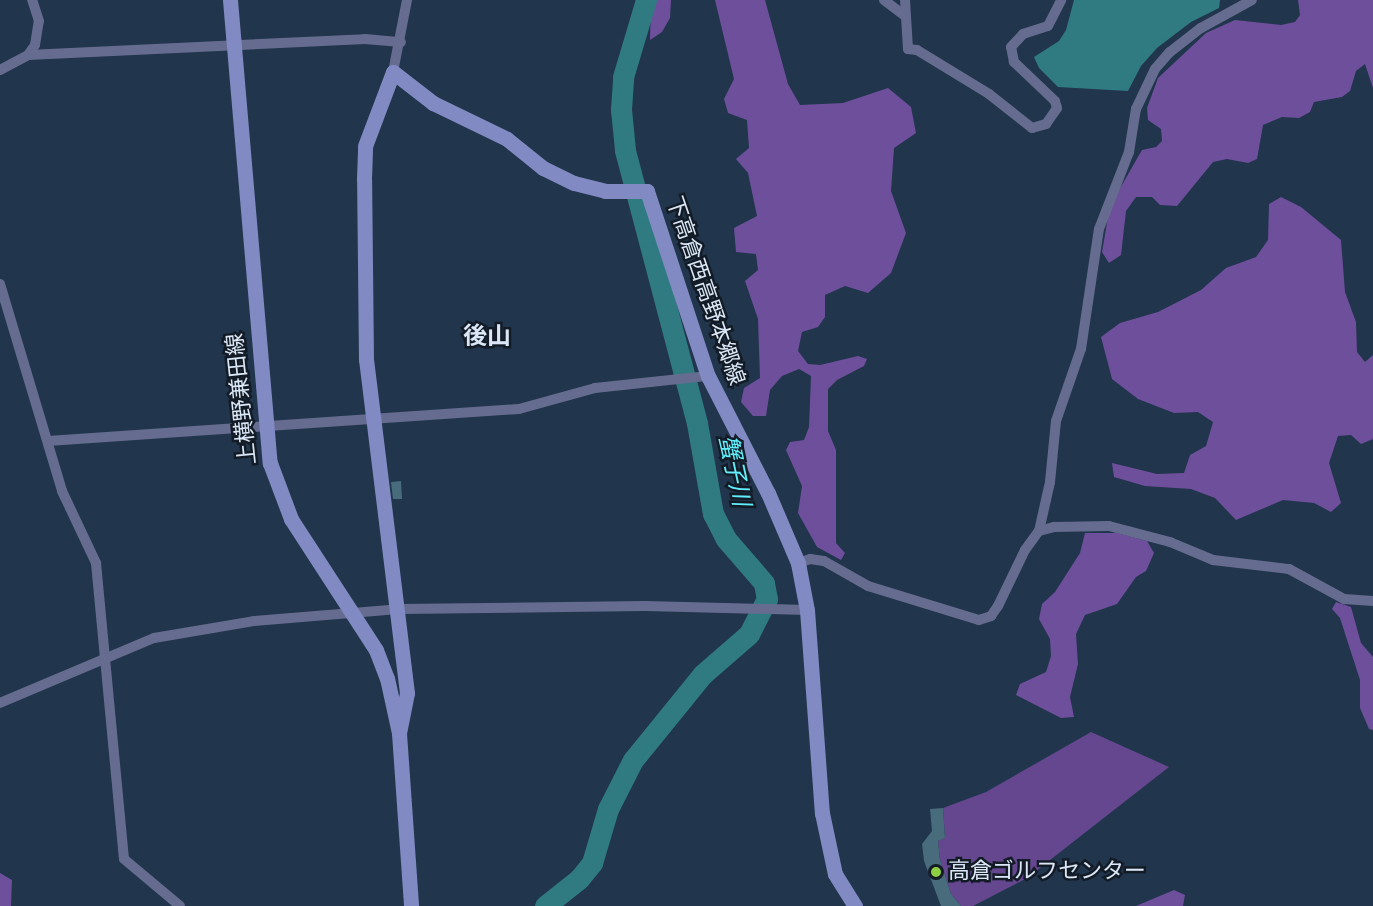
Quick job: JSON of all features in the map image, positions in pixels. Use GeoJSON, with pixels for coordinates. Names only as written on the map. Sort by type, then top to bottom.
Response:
{"type":"FeatureCollection","features":[{"type":"Feature","properties":{"kind":"main road","name":"上横野兼田線"},"geometry":{"type":"LineString","coordinates":[[230,0],[270,463],[280,494],[376,650],[387,678],[399,733],[411,906]]}},
{"type":"Feature","properties":{"kind":"main road","name":"下高倉西高野本郷線"},"geometry":{"type":"LineString","coordinates":[[393,72],[434,103],[507,139],[543,168],[574,183],[605,191],[647,191],[700,378],[768,493],[798,563],[807,610],[822,813],[835,874],[855,906]]}},
{"type":"Feature","properties":{"kind":"main road"},"geometry":{"type":"LineString","coordinates":[[393,72],[365,146],[366,339],[372,421],[399,609],[407,693],[399,733]]}},
{"type":"Feature","properties":{"kind":"street"},"geometry":{"type":"LineString","coordinates":[[28,55],[39,34],[37,11],[32,0]]}},
{"type":"Feature","properties":{"kind":"street"},"geometry":{"type":"LineString","coordinates":[[393,72],[406,0]]}},
{"type":"Feature","properties":{"kind":"street"},"geometry":{"type":"LineString","coordinates":[[885,0],[905,16]]}},
{"type":"Feature","properties":{"kind":"street"},"geometry":{"type":"LineString","coordinates":[[905,0],[908,49],[989,93],[1024,124],[1039,128],[1054,114],[1056,101],[1014,62],[1011,47],[1023,33],[1048,26],[1061,0]]}},
{"type":"Feature","properties":{"kind":"street"},"geometry":{"type":"LineString","coordinates":[[798,563],[810,559],[824,561],[868,586],[979,620],[992,616],[1025,550],[1039,531],[1050,482],[1056,421],[1081,350],[1099,229],[1129,152],[1136,109],[1155,69],[1170,52],[1201,28],[1252,0]]}},
{"type":"Feature","properties":{"kind":"street"},"geometry":{"type":"LineString","coordinates":[[0,70],[28,55],[365,39],[400,42]]}},
{"type":"Feature","properties":{"kind":"street"},"geometry":{"type":"LineString","coordinates":[[0,284],[4,312],[70,513],[96,563],[124,859],[180,906]]}},
{"type":"Feature","properties":{"kind":"street"},"geometry":{"type":"LineString","coordinates":[[48,441],[372,421],[519,409],[594,388],[700,378]]}},
{"type":"Feature","properties":{"kind":"street"},"geometry":{"type":"LineString","coordinates":[[1039,531],[1054,526],[1109,526],[1170,542],[1213,560],[1289,569],[1344,599],[1373,601]]}},
{"type":"Feature","properties":{"kind":"street"},"geometry":{"type":"LineString","coordinates":[[0,703],[64,678],[104,658],[154,638],[190,629],[351,610],[807,610]]}},
{"type":"Feature","properties":{"kind":"shaded area"},"geometry":{"type":"Polygon","coordinates":[[[651,0],[671,0],[670,18],[662,32],[650,40],[651,0]]]}},
{"type":"Feature","properties":{"kind":"shaded area"},"geometry":{"type":"Polygon","coordinates":[[[715,0],[765,0],[788,84],[800,105],[843,103],[888,88],[911,107],[916,133],[894,148],[891,191],[906,233],[891,273],[868,293],[845,286],[825,295],[825,317],[818,327],[802,332],[798,351],[808,364],[820,365],[858,356],[867,359],[864,366],[837,380],[828,389],[828,431],[836,450],[836,543],[845,553],[841,560],[817,547],[798,513],[802,486],[786,450],[790,442],[804,440],[809,427],[811,376],[799,369],[782,376],[770,390],[766,416],[753,416],[741,402],[744,388],[760,378],[758,319],[745,281],[758,270],[756,254],[736,252],[734,228],[757,216],[748,173],[736,159],[749,148],[747,120],[728,113],[724,99],[734,79],[715,0]]]}},
{"type":"Feature","properties":{"kind":"shaded area"},"geometry":{"type":"Polygon","coordinates":[[[1074,0],[1220,0],[1219,8],[1191,22],[1157,48],[1141,66],[1128,91],[1058,87],[1039,68],[1034,57],[1059,41],[1066,30],[1074,0]]]}},
{"type":"Feature","properties":{"kind":"shaded area"},"geometry":{"type":"Polygon","coordinates":[[[1298,0],[1373,0],[1373,88],[1365,64],[1356,71],[1350,91],[1342,97],[1314,102],[1310,112],[1299,118],[1282,117],[1263,125],[1257,159],[1248,163],[1227,159],[1213,162],[1177,206],[1160,205],[1152,197],[1136,197],[1126,211],[1121,255],[1109,263],[1102,252],[1108,217],[1119,190],[1142,150],[1156,147],[1162,141],[1161,129],[1148,120],[1147,108],[1158,78],[1206,33],[1235,20],[1281,25],[1295,22],[1300,15],[1298,0]]]}},
{"type":"Feature","properties":{"kind":"shaded area"},"geometry":{"type":"Polygon","coordinates":[[[1281,197],[1301,207],[1341,240],[1345,292],[1356,322],[1357,352],[1365,362],[1373,355],[1373,439],[1361,444],[1351,435],[1338,436],[1329,463],[1341,503],[1331,512],[1314,503],[1283,500],[1236,520],[1215,498],[1191,489],[1145,486],[1114,477],[1112,463],[1157,474],[1184,473],[1190,455],[1206,446],[1213,422],[1198,412],[1174,413],[1138,399],[1112,379],[1101,337],[1120,323],[1158,312],[1201,290],[1226,268],[1256,257],[1268,240],[1269,204],[1281,197]]]}},
{"type":"Feature","properties":{"kind":"shaded area"},"geometry":{"type":"Polygon","coordinates":[[[1085,533],[1117,533],[1147,541],[1154,553],[1146,571],[1136,577],[1117,604],[1085,615],[1076,634],[1078,664],[1070,697],[1074,717],[1061,718],[1016,695],[1020,684],[1046,672],[1051,656],[1050,639],[1039,619],[1042,604],[1055,592],[1080,553],[1085,533]]]}},
{"type":"Feature","properties":{"kind":"shaded area"},"geometry":{"type":"Polygon","coordinates":[[[1336,602],[1351,607],[1361,643],[1373,657],[1373,730],[1369,729],[1360,708],[1360,680],[1340,618],[1332,609],[1336,602]]]}},
{"type":"Feature","properties":{"kind":"shaded area"},"geometry":{"type":"Polygon","coordinates":[[[1091,732],[1169,767],[1027,878],[973,906],[961,906],[951,894],[940,860],[938,841],[945,838],[943,808],[986,792],[1091,732]]]}},
{"type":"Feature","properties":{"kind":"shaded area"},"geometry":{"type":"Polygon","coordinates":[[[0,873],[12,880],[11,906],[0,906],[0,873]]]}},
{"type":"Feature","properties":{"kind":"shaded area"},"geometry":{"type":"Polygon","coordinates":[[[1174,890],[1185,895],[1183,906],[1136,906],[1174,890]]]}},
{"type":"Feature","properties":{"kind":"building"},"geometry":{"type":"Polygon","coordinates":[[[401,481],[402,499],[393,499],[391,482],[401,481]]]}},
{"type":"Feature","properties":{"kind":"building"},"geometry":{"type":"Polygon","coordinates":[[[943,808],[945,838],[938,841],[940,860],[951,894],[961,906],[941,906],[924,861],[922,844],[932,831],[930,809],[943,808]]]}},
{"type":"Feature","properties":{"kind":"waterway","name":"蟹子川"},"geometry":{"type":"LineString","coordinates":[[545,906],[579,879],[592,863],[608,809],[633,760],[703,674],[749,634],[767,599],[764,583],[726,539],[713,514],[697,423],[625,150],[621,109],[623,77],[646,0]]}},
{"type":"Feature","properties":{"kind":"place","name":"高倉ゴルフセンター"},"geometry":{"type":"Point","coordinates":[936,872]}},
{"type":"Feature","properties":{"kind":"district","name":"後山"},"geometry":{"type":"Point","coordinates":[487,338]}}]}
